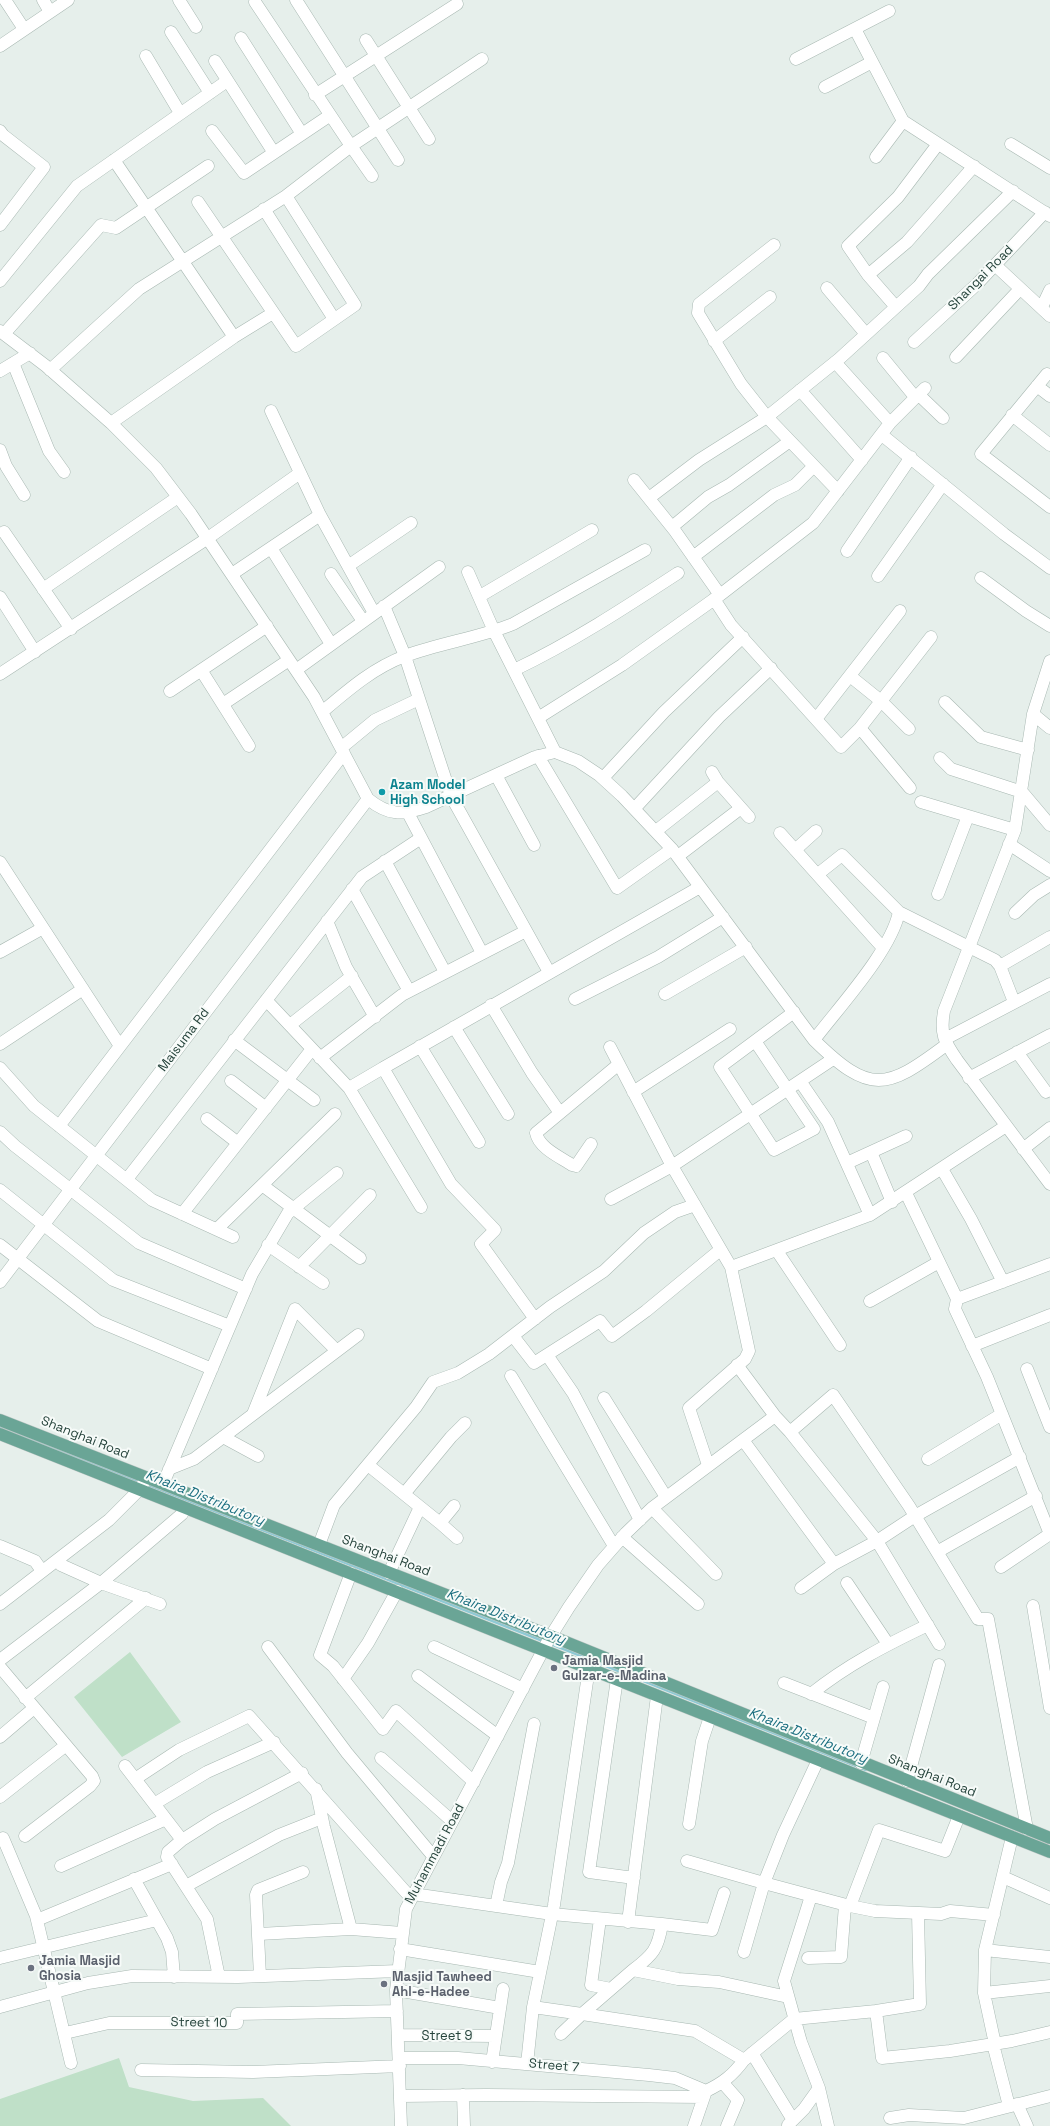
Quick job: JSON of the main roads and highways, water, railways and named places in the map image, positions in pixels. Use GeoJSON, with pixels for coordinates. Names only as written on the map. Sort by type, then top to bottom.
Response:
{"type":"FeatureCollection","features":[{"type":"Feature","properties":{"kind":"main road","name":"Shanghai Road"},"geometry":{"type":"LineString","coordinates":[[0,1420],[144,1484],[184,1508],[397,1591],[548,1643],[861,1762],[1050,1838]]}},
{"type":"Feature","properties":{"kind":"main road","name":"Shanghai Road"},"geometry":{"type":"LineString","coordinates":[[0,1434],[144,1484],[163,1484],[319,1545],[389,1573],[548,1643],[589,1668],[1050,1852]]}},
{"type":"Feature","properties":{"kind":"waterway","name":"Khaira Distributory"},"geometry":{"type":"LineString","coordinates":[[0,1427],[139,1482]]}},
{"type":"Feature","properties":{"kind":"waterway","name":"Khaira Distributory"},"geometry":{"type":"LineString","coordinates":[[146,1484],[543,1641]]}},
{"type":"Feature","properties":{"kind":"waterway","name":"Khaira Distributory"},"geometry":{"type":"LineString","coordinates":[[551,1644],[866,1770]]}},
{"type":"Feature","properties":{"kind":"place","name":"Azam Model High School"},"geometry":{"type":"Point","coordinates":[382,792]}},
{"type":"Feature","properties":{"kind":"place","name":"Jamia Masjid Gulzar-e-Madina"},"geometry":{"type":"Point","coordinates":[554,1668]}},
{"type":"Feature","properties":{"kind":"place","name":"Jamia Masjid Ghosia"},"geometry":{"type":"Point","coordinates":[31,1968]}},
{"type":"Feature","properties":{"kind":"place","name":"Masjid Tawheed Ahl-e-Hadee"},"geometry":{"type":"Point","coordinates":[384,1984]}}]}
